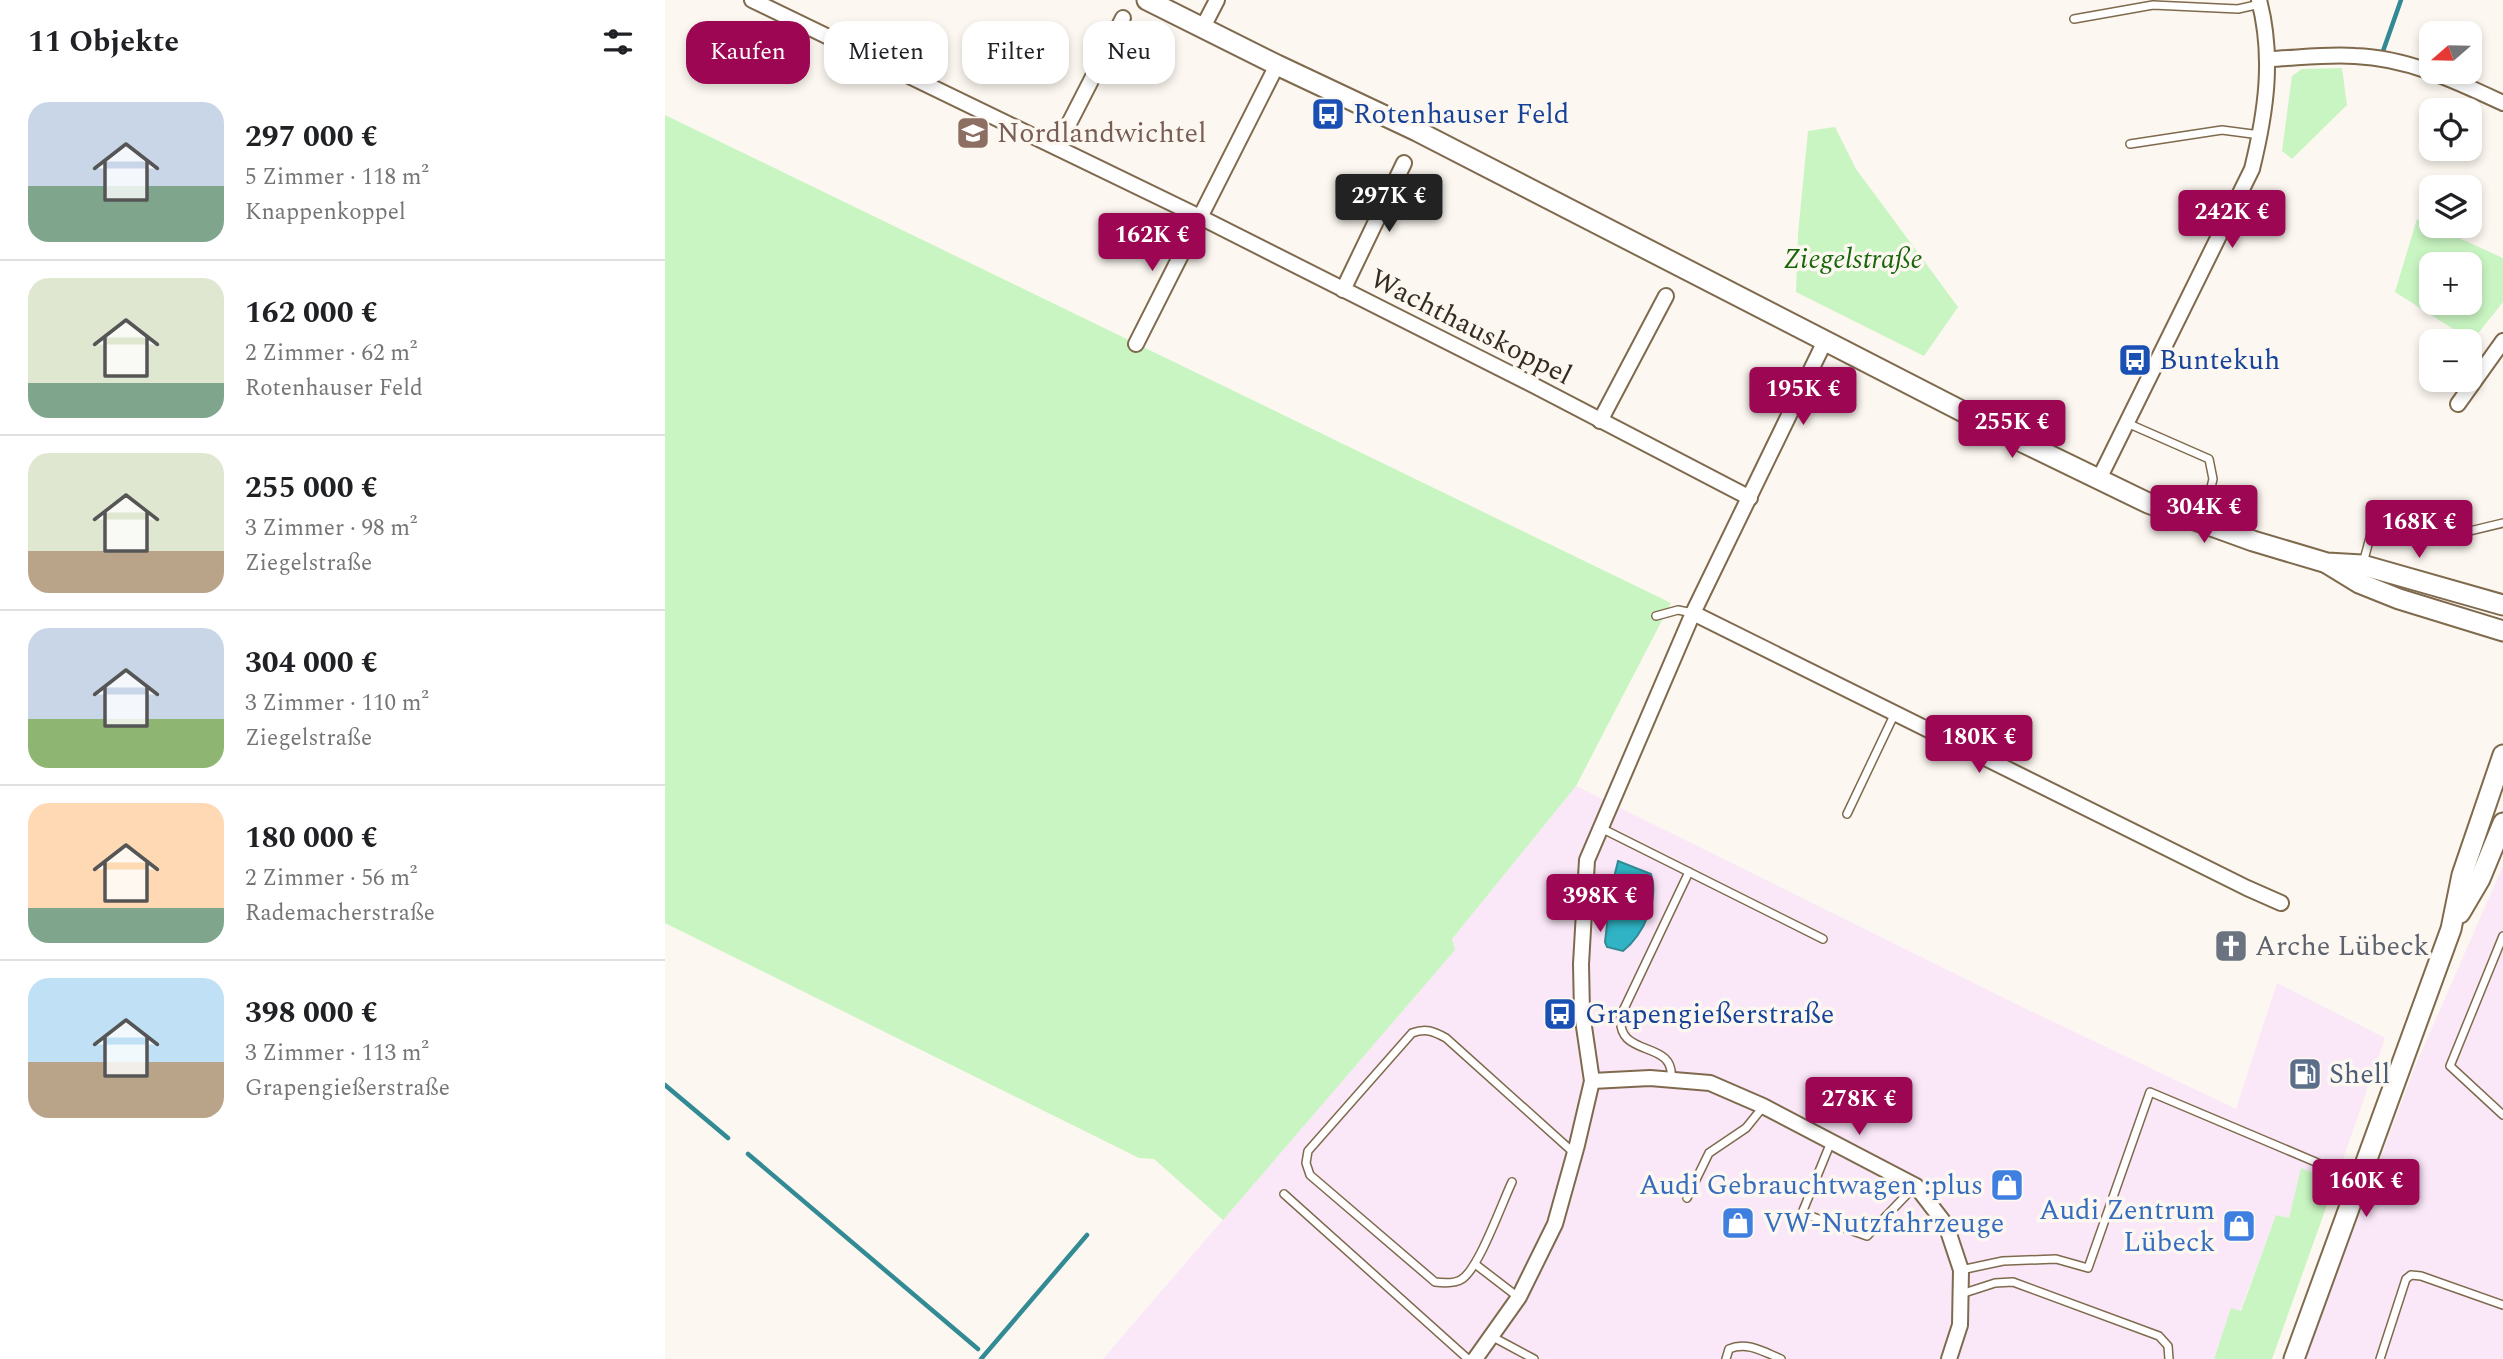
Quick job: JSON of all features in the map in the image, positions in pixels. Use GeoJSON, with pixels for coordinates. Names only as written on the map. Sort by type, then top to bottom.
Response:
{"type":"FeatureCollection","features":[{"type":"Feature","properties":{"kind":"main road"},"geometry":{"type":"LineString","coordinates":[[1147,0],[1417,131],[1825,341],[2148,503],[2327,563],[2359,583],[2399,599],[2503,631]]}},
{"type":"Feature","properties":{"kind":"main road"},"geometry":{"type":"LineString","coordinates":[[2327,563],[2362,565],[2503,605]]}},
{"type":"Feature","properties":{"kind":"main road"},"geometry":{"type":"LineString","coordinates":[[2294,1359],[2451,929],[2462,874],[2503,755]]}},
{"type":"Feature","properties":{"kind":"main road"},"geometry":{"type":"LineString","coordinates":[[2451,929],[2480,879],[2503,823]]}},
{"type":"Feature","properties":{"kind":"street","name":"Wachthauskoppel"},"geometry":{"type":"LineString","coordinates":[[752,0],[1200,217],[1750,498]]}},
{"type":"Feature","properties":{"kind":"street"},"geometry":{"type":"LineString","coordinates":[[1202,29],[1217,0]]}},
{"type":"Feature","properties":{"kind":"street"},"geometry":{"type":"LineString","coordinates":[[2099,480],[2252,169],[2260,135],[2269,59],[2259,2]]}},
{"type":"Feature","properties":{"kind":"street"},"geometry":{"type":"LineString","coordinates":[[1057,147],[1123,18]]}},
{"type":"Feature","properties":{"kind":"street"},"geometry":{"type":"LineString","coordinates":[[2269,59],[2354,56],[2385,59],[2447,76],[2503,103]]}},
{"type":"Feature","properties":{"kind":"street"},"geometry":{"type":"LineString","coordinates":[[1136,344],[1277,65]]}},
{"type":"Feature","properties":{"kind":"street"},"geometry":{"type":"LineString","coordinates":[[1343,290],[1403,163]]}},
{"type":"Feature","properties":{"kind":"street"},"geometry":{"type":"LineString","coordinates":[[1600,421],[1665,296]]}},
{"type":"Feature","properties":{"kind":"street"},"geometry":{"type":"LineString","coordinates":[[1475,1359],[1519,1297],[1555,1224],[1592,1081],[1582,1013],[1581,964],[1587,860],[1693,613],[1825,341]]}},
{"type":"Feature","properties":{"kind":"street"},"geometry":{"type":"LineString","coordinates":[[2458,404],[2503,341]]}},
{"type":"Feature","properties":{"kind":"street"},"geometry":{"type":"LineString","coordinates":[[1693,613],[2241,885],[2281,902]]}},
{"type":"Feature","properties":{"kind":"street"},"geometry":{"type":"LineString","coordinates":[[1592,1081],[1671,1080],[1710,1083],[1763,1107],[1916,1186],[1946,1225],[1961,1270],[1960,1325],[1949,1359]]}},
{"type":"Feature","properties":{"kind":"lane"},"geometry":{"type":"LineString","coordinates":[[2074,19],[2153,5],[2238,9],[2259,2]]}},
{"type":"Feature","properties":{"kind":"lane"},"geometry":{"type":"LineString","coordinates":[[2130,144],[2222,130],[2260,135]]}},
{"type":"Feature","properties":{"kind":"lane"},"geometry":{"type":"LineString","coordinates":[[2127,423],[2209,459],[2213,479],[2202,523]]}},
{"type":"Feature","properties":{"kind":"lane"},"geometry":{"type":"LineString","coordinates":[[2362,565],[2371,534],[2453,535],[2503,523]]}},
{"type":"Feature","properties":{"kind":"lane"},"geometry":{"type":"LineString","coordinates":[[1656,616],[1678,610],[1693,613]]}},
{"type":"Feature","properties":{"kind":"lane"},"geometry":{"type":"LineString","coordinates":[[1847,814],[1895,713]]}},
{"type":"Feature","properties":{"kind":"lane"},"geometry":{"type":"LineString","coordinates":[[1601,828],[1823,939]]}},
{"type":"Feature","properties":{"kind":"lane"},"geometry":{"type":"LineString","coordinates":[[1671,1080],[1672,1070],[1665,1058],[1622,1036],[1619,1028],[1621,1015],[1689,872]]}},
{"type":"Feature","properties":{"kind":"lane"},"geometry":{"type":"LineString","coordinates":[[2503,936],[2450,1066],[2503,1115]]}},
{"type":"Feature","properties":{"kind":"lane"},"geometry":{"type":"LineString","coordinates":[[1512,1182],[1475,1264],[1461,1280],[1445,1284],[1435,1282],[1310,1175],[1306,1163],[1308,1151],[1412,1033],[1423,1030],[1431,1030],[1446,1038],[1575,1154]]}},
{"type":"Feature","properties":{"kind":"lane"},"geometry":{"type":"LineString","coordinates":[[1961,1270],[2003,1261],[2056,1259],[2088,1268],[2150,1092],[2358,1181]]}},
{"type":"Feature","properties":{"kind":"lane"},"geometry":{"type":"LineString","coordinates":[[1687,1198],[1709,1153],[1746,1128],[1763,1107]]}},
{"type":"Feature","properties":{"kind":"lane"},"geometry":{"type":"LineString","coordinates":[[1831,1142],[1802,1213],[1867,1236],[1916,1186]]}},
{"type":"Feature","properties":{"kind":"lane"},"geometry":{"type":"LineString","coordinates":[[1284,1194],[1468,1359]]}},
{"type":"Feature","properties":{"kind":"lane"},"geometry":{"type":"LineString","coordinates":[[1475,1264],[1519,1297]]}},
{"type":"Feature","properties":{"kind":"lane"},"geometry":{"type":"LineString","coordinates":[[2379,1359],[2406,1279],[2411,1275],[2421,1276],[2503,1306]]}},
{"type":"Feature","properties":{"kind":"lane"},"geometry":{"type":"LineString","coordinates":[[1961,1295],[1995,1283],[2013,1282],[2159,1336],[2168,1346],[2169,1359]]}},
{"type":"Feature","properties":{"kind":"lane"},"geometry":{"type":"LineString","coordinates":[[1491,1336],[1534,1359]]}},
{"type":"Feature","properties":{"kind":"lane"},"geometry":{"type":"LineString","coordinates":[[1726,1359],[1729,1349],[1739,1345],[1749,1346],[1781,1359]]}},
{"type":"Feature","properties":{"kind":"shaded area"},"geometry":{"type":"Polygon","coordinates":[[[1576,786],[2018,1005],[2236,1109],[2277,983],[2385,1038],[2333,1188],[2329,1179],[2301,1169],[2289,1218],[2276,1215],[2240,1311],[2231,1309],[2214,1359],[1103,1359],[1455,950],[1452,939],[1576,786]]]}},
{"type":"Feature","properties":{"kind":"shaded area"},"geometry":{"type":"Polygon","coordinates":[[[2503,866],[2503,1359],[2305,1359],[2414,1069],[2503,866]]]}},
{"type":"Feature","properties":{"kind":"green space"},"geometry":{"type":"Polygon","coordinates":[[[2342,68],[2347,105],[2292,159],[2282,151],[2292,76],[2302,69],[2342,68]]]}},
{"type":"Feature","properties":{"kind":"green space"},"geometry":{"type":"Polygon","coordinates":[[[665,115],[1671,603],[1576,786],[1452,939],[1455,950],[1223,1220],[1154,1159],[1139,1158],[665,923],[665,115]]]}},
{"type":"Feature","properties":{"kind":"green space","name":"Ziegelstraße"},"geometry":{"type":"Polygon","coordinates":[[[1835,127],[1856,169],[1958,307],[1924,356],[1796,292],[1798,234],[1808,131],[1835,127]]]}},
{"type":"Feature","properties":{"kind":"green space"},"geometry":{"type":"Polygon","coordinates":[[[2417,219],[2419,238],[2459,238],[2503,258],[2503,302],[2482,329],[2453,329],[2431,315],[2482,315],[2482,252],[2419,252],[2419,307],[2395,292],[2417,219]]]}},
{"type":"Feature","properties":{"kind":"green space"},"geometry":{"type":"Polygon","coordinates":[[[2301,1168],[2329,1179],[2333,1188],[2272,1359],[2214,1359],[2231,1308],[2241,1311],[2276,1215],[2289,1218],[2301,1168]]]}},
{"type":"Feature","properties":{"kind":"water"},"geometry":{"type":"Polygon","coordinates":[[[1618,861],[1651,874],[1653,884],[1648,916],[1631,944],[1623,951],[1607,947],[1605,942],[1611,890],[1618,861]]]}},
{"type":"Feature","properties":{"kind":"waterway"},"geometry":{"type":"LineString","coordinates":[[2382,54],[2401,0]]}},
{"type":"Feature","properties":{"kind":"waterway"},"geometry":{"type":"LineString","coordinates":[[665,1085],[728,1138]]}},
{"type":"Feature","properties":{"kind":"waterway"},"geometry":{"type":"LineString","coordinates":[[748,1154],[978,1349]]}},
{"type":"Feature","properties":{"kind":"waterway"},"geometry":{"type":"LineString","coordinates":[[981,1359],[1087,1235]]}},
{"type":"Feature","properties":{"kind":"place","name":"Rotenhauser Feld"},"geometry":{"type":"Point","coordinates":[1328,114]}},
{"type":"Feature","properties":{"kind":"place","name":"Nordlandwichtel"},"geometry":{"type":"Point","coordinates":[973,133]}},
{"type":"Feature","properties":{"kind":"place","name":"Buntekuh"},"geometry":{"type":"Point","coordinates":[2135,360]}},
{"type":"Feature","properties":{"kind":"place","name":"Arche Lübeck"},"geometry":{"type":"Point","coordinates":[2231,946]}},
{"type":"Feature","properties":{"kind":"place","name":"Grapengießerstraße"},"geometry":{"type":"Point","coordinates":[1560,1014]}},
{"type":"Feature","properties":{"kind":"place","name":"Shell"},"geometry":{"type":"Point","coordinates":[2305,1074]}},
{"type":"Feature","properties":{"kind":"place","name":"Audi Gebrauchtwagen :plus"},"geometry":{"type":"Point","coordinates":[2007,1185]}},
{"type":"Feature","properties":{"kind":"place","name":"VW-Nutzfahrzeuge"},"geometry":{"type":"Point","coordinates":[1738,1223]}},
{"type":"Feature","properties":{"kind":"place","name":"Audi Zentrum Lübeck"},"geometry":{"type":"Point","coordinates":[2239,1226]}}]}
